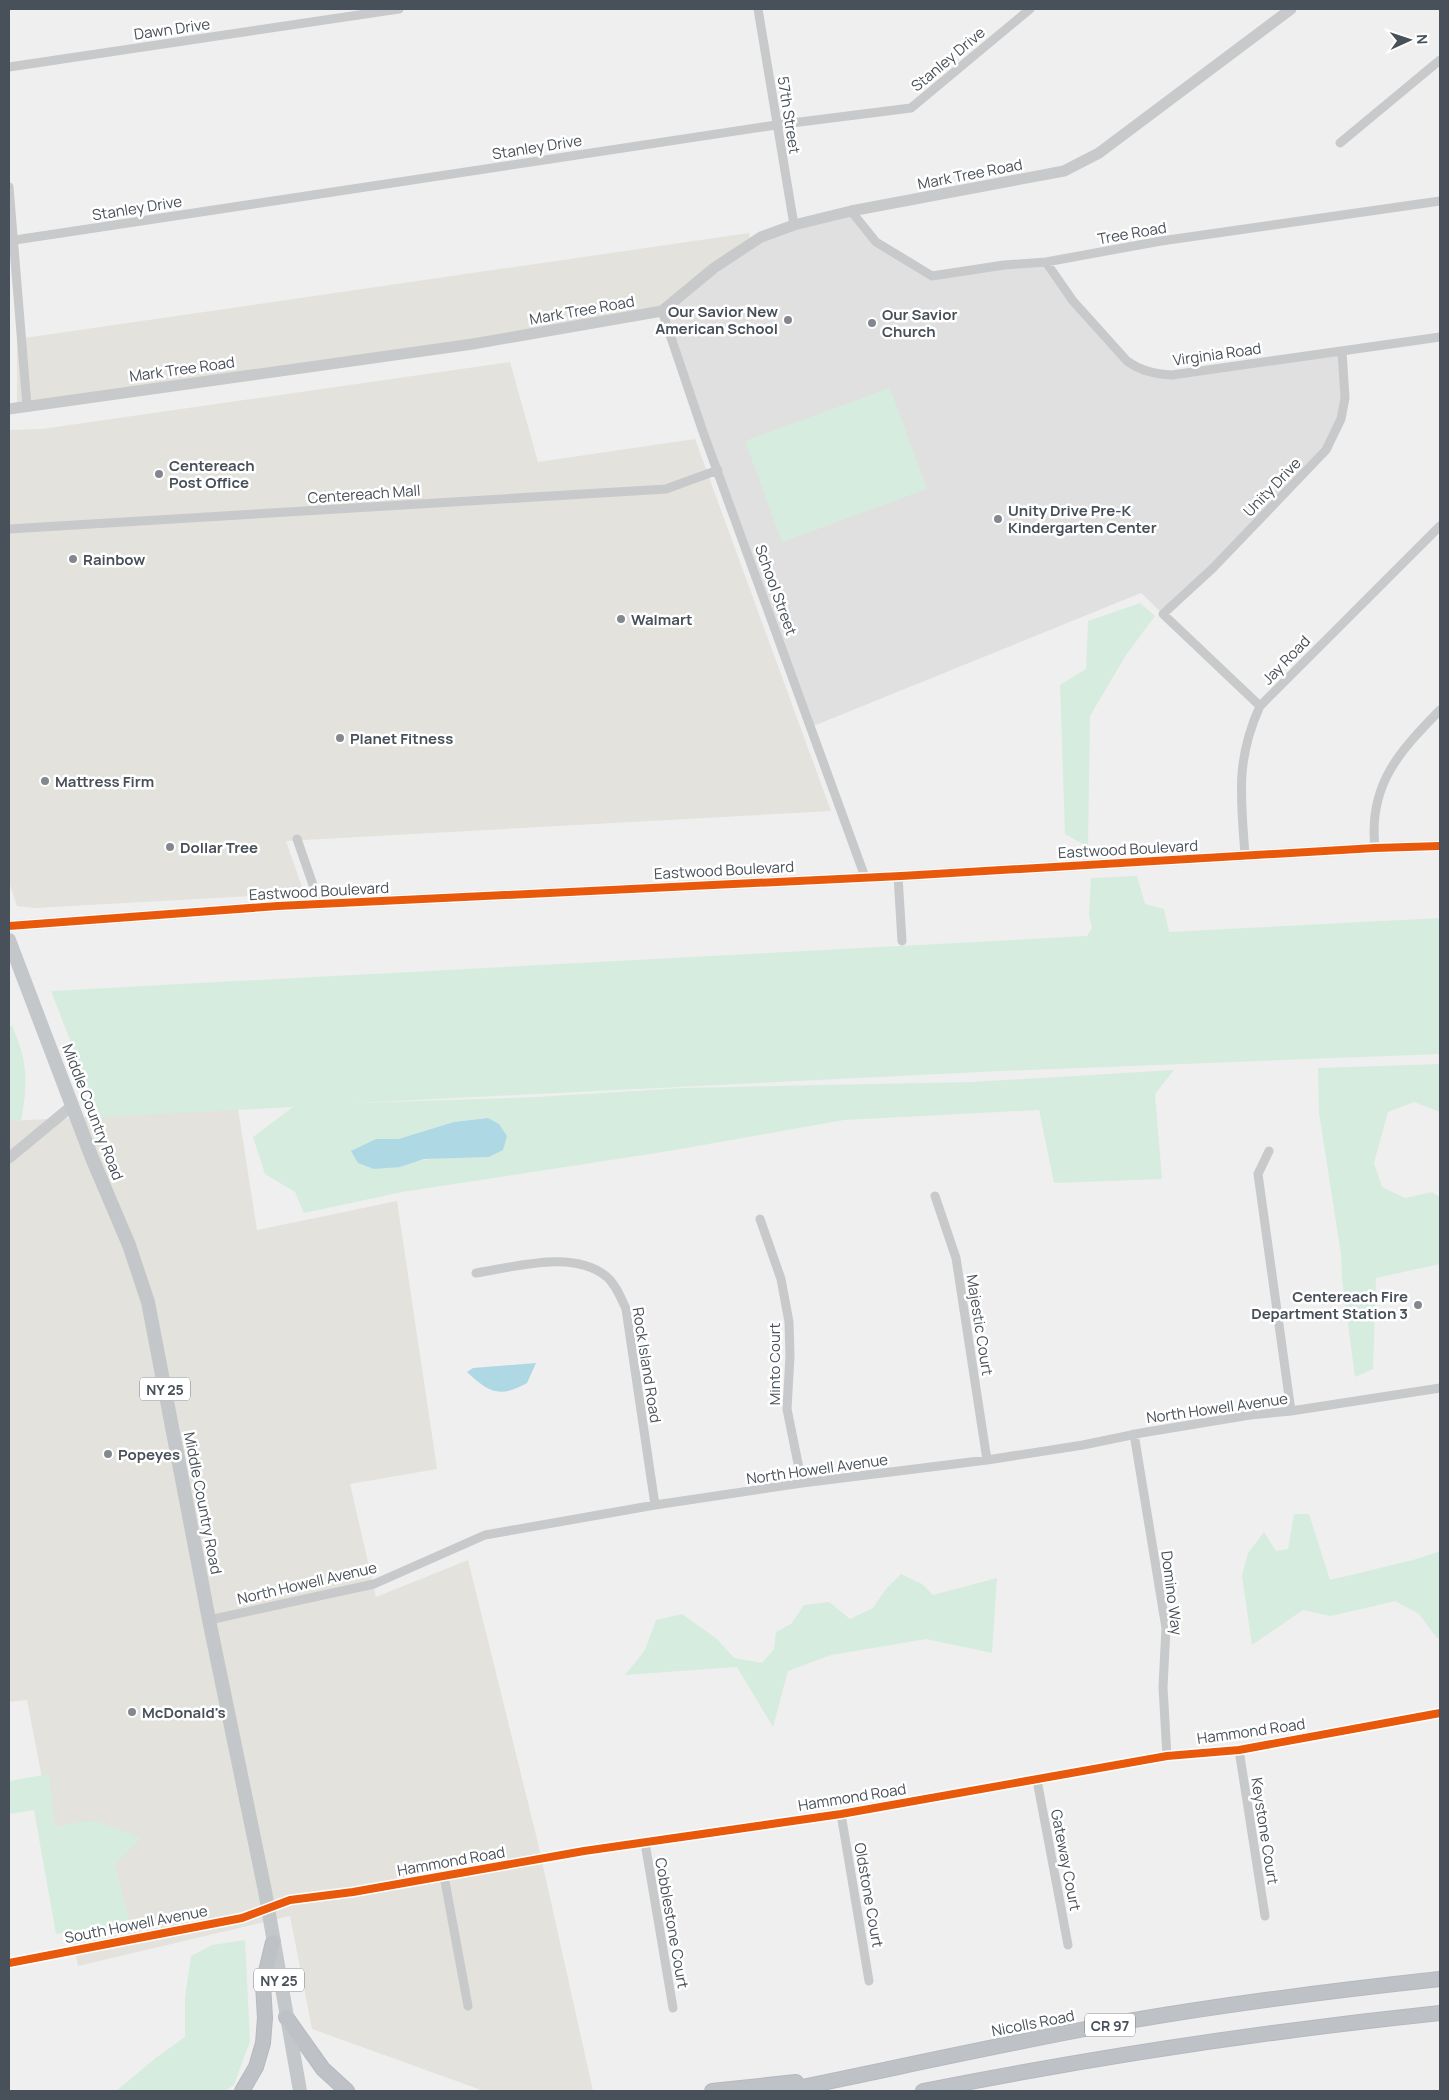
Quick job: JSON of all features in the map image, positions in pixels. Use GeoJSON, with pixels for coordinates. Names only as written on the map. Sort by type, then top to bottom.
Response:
{"type":"FeatureCollection","features":[{"type":"Feature","properties":{"kind":"highway"},"geometry":{"type":"LineString","coordinates":[[242,2091],[256,2067],[263,2043],[265,2018],[263,1984],[273,1942]]}},
{"type":"Feature","properties":{"kind":"highway","name":"Nicolls Road"},"geometry":{"type":"LineString","coordinates":[[783,2091],[1156,2017],[1294,1996],[1440,1979]]}},
{"type":"Feature","properties":{"kind":"highway","name":"CR 97"},"geometry":{"type":"LineString","coordinates":[[924,2091],[1045,2067],[1174,2046],[1313,2027],[1440,2013]]}},
{"type":"Feature","properties":{"kind":"highway"},"geometry":{"type":"LineString","coordinates":[[286,2017],[323,2068],[347,2091]]}},
{"type":"Feature","properties":{"kind":"highway"},"geometry":{"type":"LineString","coordinates":[[712,2091],[846,2078]]}},
{"type":"Feature","properties":{"kind":"main road","name":"Middle Country Road"},"geometry":{"type":"LineString","coordinates":[[9,940],[92,1158],[129,1245],[148,1302],[209,1620],[268,1910],[300,2091]]}},
{"type":"Feature","properties":{"kind":"street","name":"Dawn Drive"},"geometry":{"type":"LineString","coordinates":[[9,67],[400,9]]}},
{"type":"Feature","properties":{"kind":"street","name":"57th Street"},"geometry":{"type":"LineString","coordinates":[[758,9],[794,225]]}},
{"type":"Feature","properties":{"kind":"street","name":"Stanley Drive"},"geometry":{"type":"LineString","coordinates":[[15,240],[776,125],[911,108],[1030,9]]}},
{"type":"Feature","properties":{"kind":"street","name":"Mark Tree Road"},"geometry":{"type":"LineString","coordinates":[[9,409],[473,344],[662,312],[714,268],[761,237],[794,225],[851,211],[1064,171],[1098,153],[1291,9]]}},
{"type":"Feature","properties":{"kind":"street"},"geometry":{"type":"LineString","coordinates":[[1340,143],[1440,60]]}},
{"type":"Feature","properties":{"kind":"street"},"geometry":{"type":"LineString","coordinates":[[9,186],[15,240],[27,406]]}},
{"type":"Feature","properties":{"kind":"street","name":"Tree Road"},"geometry":{"type":"LineString","coordinates":[[851,211],[876,242],[932,276],[1004,265],[1046,262],[1161,241],[1440,201]]}},
{"type":"Feature","properties":{"kind":"street","name":"Virginia Road"},"geometry":{"type":"LineString","coordinates":[[1046,262],[1073,301],[1128,361],[1136,367],[1158,374],[1172,374],[1440,337]]}},
{"type":"Feature","properties":{"kind":"street","name":"School Street"},"geometry":{"type":"LineString","coordinates":[[662,312],[865,877]]}},
{"type":"Feature","properties":{"kind":"street","name":"Unity Drive"},"geometry":{"type":"LineString","coordinates":[[1260,706],[1163,614],[1213,568],[1326,450],[1341,419],[1345,398],[1342,351]]}},
{"type":"Feature","properties":{"kind":"street","name":"Centereach Mall"},"geometry":{"type":"LineString","coordinates":[[9,529],[666,489],[718,470]]}},
{"type":"Feature","properties":{"kind":"street","name":"Jay Road"},"geometry":{"type":"LineString","coordinates":[[1245,855],[1241,770],[1246,740],[1260,706],[1440,526]]}},
{"type":"Feature","properties":{"kind":"street"},"geometry":{"type":"LineString","coordinates":[[1375,848],[1374,818],[1382,788],[1405,746],[1440,710]]}},
{"type":"Feature","properties":{"kind":"street"},"geometry":{"type":"LineString","coordinates":[[297,839],[320,905]]}},
{"type":"Feature","properties":{"kind":"street","name":"Eastwood Boulevard"},"geometry":{"type":"LineString","coordinates":[[9,926],[320,905],[1440,846]]}},
{"type":"Feature","properties":{"kind":"street"},"geometry":{"type":"LineString","coordinates":[[898,876],[902,941]]}},
{"type":"Feature","properties":{"kind":"street"},"geometry":{"type":"LineString","coordinates":[[9,1158],[73,1105]]}},
{"type":"Feature","properties":{"kind":"street"},"geometry":{"type":"LineString","coordinates":[[1269,1151],[1258,1174],[1291,1411]]}},
{"type":"Feature","properties":{"kind":"street","name":"Majestic Court"},"geometry":{"type":"LineString","coordinates":[[935,1196],[956,1258],[987,1460]]}},
{"type":"Feature","properties":{"kind":"street","name":"Minto Court"},"geometry":{"type":"LineString","coordinates":[[760,1219],[781,1279],[789,1322],[790,1356],[787,1409],[802,1483]]}},
{"type":"Feature","properties":{"kind":"street","name":"Rock Island Road"},"geometry":{"type":"LineString","coordinates":[[476,1273],[562,1260],[586,1267],[606,1276],[616,1288],[626,1309],[655,1506]]}},
{"type":"Feature","properties":{"kind":"street","name":"North Howell Avenue"},"geometry":{"type":"LineString","coordinates":[[209,1620],[374,1584],[486,1535],[802,1483],[1083,1446],[1134,1434],[1250,1415],[1291,1411],[1440,1388]]}},
{"type":"Feature","properties":{"kind":"street","name":"Domino Way"},"geometry":{"type":"LineString","coordinates":[[1134,1434],[1166,1628],[1163,1687],[1166,1756]]}},
{"type":"Feature","properties":{"kind":"street","name":"Hammond Road"},"geometry":{"type":"LineString","coordinates":[[268,1910],[290,1900],[353,1892],[645,1843],[841,1814],[1166,1756],[1239,1750],[1440,1713]]}},
{"type":"Feature","properties":{"kind":"street","name":"Keystone Court"},"geometry":{"type":"LineString","coordinates":[[1239,1750],[1264,1916]]}},
{"type":"Feature","properties":{"kind":"street","name":"Gateway Court"},"geometry":{"type":"LineString","coordinates":[[1037,1780],[1068,1945]]}},
{"type":"Feature","properties":{"kind":"street","name":"Oldstone Court"},"geometry":{"type":"LineString","coordinates":[[841,1814],[870,1981]]}},
{"type":"Feature","properties":{"kind":"street","name":"Cobblestone Court"},"geometry":{"type":"LineString","coordinates":[[645,1843],[673,2008]]}},
{"type":"Feature","properties":{"kind":"street"},"geometry":{"type":"LineString","coordinates":[[444,1876],[468,2006]]}},
{"type":"Feature","properties":{"kind":"street","name":"South Howell Avenue"},"geometry":{"type":"LineString","coordinates":[[9,1963],[238,1920],[268,1910]]}},
{"type":"Feature","properties":{"kind":"shaded area","name":"Unity Drive Pre-K Kindergarten Center"},"geometry":{"type":"Polygon","coordinates":[[[851,211],[877,242],[932,276],[1046,262],[1127,361],[1158,374],[1342,351],[1345,398],[1326,450],[1163,614],[1141,593],[811,727],[662,311],[761,237],[851,211]]]}},
{"type":"Feature","properties":{"kind":"shaded area"},"geometry":{"type":"Polygon","coordinates":[[[749,233],[751,243],[662,311],[17,408],[17,339],[749,233]]]}},
{"type":"Feature","properties":{"kind":"shaded area"},"geometry":{"type":"Polygon","coordinates":[[[510,362],[538,462],[695,439],[831,811],[286,841],[304,893],[35,908],[17,906],[9,882],[9,430],[42,429],[510,362]]]}},
{"type":"Feature","properties":{"kind":"shaded area"},"geometry":{"type":"Polygon","coordinates":[[[238,1109],[257,1230],[397,1201],[437,1469],[350,1484],[376,1597],[468,1560],[537,1839],[593,2091],[484,2091],[312,2029],[290,1916],[78,1966],[27,1700],[9,1702],[9,1121],[238,1109]]]}},
{"type":"Feature","properties":{"kind":"green space"},"geometry":{"type":"Polygon","coordinates":[[[890,388],[927,489],[782,542],[745,441],[890,388]]]}},
{"type":"Feature","properties":{"kind":"green space"},"geometry":{"type":"Polygon","coordinates":[[[1140,603],[1155,616],[1126,655],[1090,716],[1088,847],[1065,834],[1060,685],[1086,669],[1088,621],[1140,603]]]}},
{"type":"Feature","properties":{"kind":"green space"},"geometry":{"type":"Polygon","coordinates":[[[1137,876],[1145,904],[1164,909],[1169,932],[1440,918],[1440,1054],[1000,1071],[355,1103],[537,1097],[683,1088],[973,1082],[1174,1070],[1155,1094],[1162,1179],[1054,1183],[1039,1110],[844,1120],[663,1152],[402,1192],[304,1213],[295,1192],[265,1174],[253,1137],[293,1107],[100,1117],[51,991],[1087,936],[1092,928],[1089,914],[1091,878],[1137,876]],[[487,1118],[454,1122],[398,1139],[376,1139],[413,1161],[440,1158],[489,1157],[499,1124],[487,1118]]]}},
{"type":"Feature","properties":{"kind":"green space"},"geometry":{"type":"Polygon","coordinates":[[[9,1026],[12,1026],[24,1061],[25,1095],[21,1121],[9,1121],[9,1026]]]}},
{"type":"Feature","properties":{"kind":"green space"},"geometry":{"type":"Polygon","coordinates":[[[1440,1064],[1440,1112],[1414,1102],[1388,1112],[1374,1163],[1382,1187],[1405,1198],[1432,1192],[1440,1197],[1440,1264],[1376,1278],[1373,1369],[1355,1377],[1342,1279],[1341,1254],[1319,1113],[1318,1068],[1440,1064]]]}},
{"type":"Feature","properties":{"kind":"green space"},"geometry":{"type":"Polygon","coordinates":[[[1294,1514],[1309,1514],[1330,1580],[1413,1560],[1440,1551],[1440,1638],[1437,1638],[1419,1614],[1395,1601],[1331,1616],[1303,1610],[1252,1645],[1242,1575],[1248,1553],[1264,1532],[1276,1551],[1288,1549],[1294,1514]]]}},
{"type":"Feature","properties":{"kind":"green space"},"geometry":{"type":"Polygon","coordinates":[[[901,1574],[922,1584],[933,1595],[997,1578],[992,1653],[926,1639],[831,1655],[788,1671],[773,1727],[737,1667],[625,1675],[645,1650],[656,1620],[682,1614],[717,1639],[734,1658],[762,1663],[774,1649],[776,1632],[791,1624],[804,1605],[829,1602],[850,1619],[873,1608],[885,1590],[901,1574]]]}},
{"type":"Feature","properties":{"kind":"green space"},"geometry":{"type":"Polygon","coordinates":[[[49,1774],[55,1827],[95,1821],[141,1838],[115,1865],[130,1924],[56,1934],[34,1810],[9,1814],[9,1781],[49,1774]]]}},
{"type":"Feature","properties":{"kind":"green space"},"geometry":{"type":"Polygon","coordinates":[[[245,1940],[250,2041],[234,2085],[225,2091],[116,2091],[157,2057],[185,2037],[185,1997],[191,1956],[212,1945],[245,1940]]]}},
{"type":"Feature","properties":{"kind":"water"},"geometry":{"type":"Polygon","coordinates":[[[488,1118],[499,1124],[507,1136],[503,1150],[489,1157],[424,1159],[400,1167],[374,1169],[358,1163],[351,1151],[376,1139],[398,1139],[454,1122],[488,1118]]]}},
{"type":"Feature","properties":{"kind":"water"},"geometry":{"type":"Polygon","coordinates":[[[536,1363],[527,1383],[518,1388],[502,1392],[482,1385],[467,1372],[473,1368],[536,1363]]]}},
{"type":"Feature","properties":{"kind":"cycle path"},"geometry":{"type":"LineString","coordinates":[[9,926],[278,906],[901,876],[1375,848],[1440,846]]}},
{"type":"Feature","properties":{"kind":"cycle path"},"geometry":{"type":"LineString","coordinates":[[9,1963],[242,1918],[290,1900],[353,1892],[584,1851],[841,1814],[1167,1756],[1239,1750],[1440,1713]]}},
{"type":"Feature","properties":{"kind":"place","name":"Our Savior New American School"},"geometry":{"type":"Point","coordinates":[788,320]}},
{"type":"Feature","properties":{"kind":"place","name":"Our Savior Church"},"geometry":{"type":"Point","coordinates":[872,323]}},
{"type":"Feature","properties":{"kind":"place","name":"Centereach Post Office"},"geometry":{"type":"Point","coordinates":[159,474]}},
{"type":"Feature","properties":{"kind":"place","name":"Unity Drive Pre-K Kindergarten Center"},"geometry":{"type":"Point","coordinates":[998,519]}},
{"type":"Feature","properties":{"kind":"place","name":"Rainbow"},"geometry":{"type":"Point","coordinates":[73,559]}},
{"type":"Feature","properties":{"kind":"place","name":"Walmart"},"geometry":{"type":"Point","coordinates":[621,619]}},
{"type":"Feature","properties":{"kind":"place","name":"Planet Fitness"},"geometry":{"type":"Point","coordinates":[340,738]}},
{"type":"Feature","properties":{"kind":"place","name":"Mattress Firm"},"geometry":{"type":"Point","coordinates":[45,781]}},
{"type":"Feature","properties":{"kind":"place","name":"Dollar Tree"},"geometry":{"type":"Point","coordinates":[170,847]}},
{"type":"Feature","properties":{"kind":"place","name":"Centereach Fire Department Station 3"},"geometry":{"type":"Point","coordinates":[1418,1305]}},
{"type":"Feature","properties":{"kind":"place","name":"Popeyes"},"geometry":{"type":"Point","coordinates":[108,1454]}},
{"type":"Feature","properties":{"kind":"place","name":"McDonald's"},"geometry":{"type":"Point","coordinates":[132,1712]}}]}
